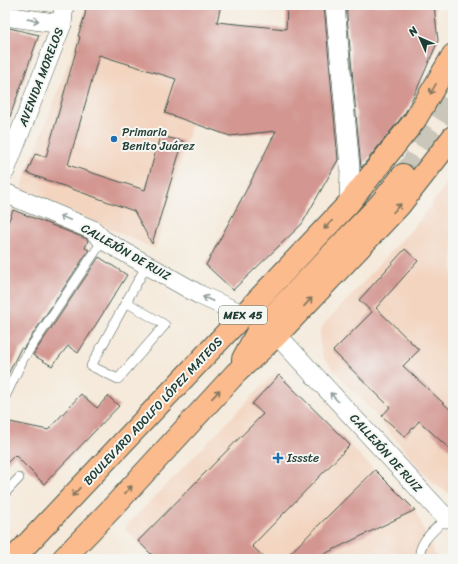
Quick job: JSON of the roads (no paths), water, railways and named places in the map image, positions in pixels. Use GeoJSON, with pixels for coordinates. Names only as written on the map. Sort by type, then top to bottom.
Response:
{"type":"FeatureCollection","features":[{"type":"Feature","properties":{"kind":"main road","name":"BOULEVARD ADOLFO LÓPEZ MATEOS"},"geometry":{"type":"LineString","coordinates":[[13,559],[349,203],[415,120],[453,55]]}},
{"type":"Feature","properties":{"kind":"main road","name":"MEX 45"},"geometry":{"type":"LineString","coordinates":[[63,559],[236,373],[277,335],[399,206],[453,137]]}},
{"type":"Feature","properties":{"kind":"main road"},"geometry":{"type":"LineString","coordinates":[[236,373],[258,331],[380,204],[403,175]]}},
{"type":"Feature","properties":{"kind":"street","name":"AVENIDA MORELOS"},"geometry":{"type":"LineString","coordinates":[[5,171],[62,24],[64,5]]}},
{"type":"Feature","properties":{"kind":"street"},"geometry":{"type":"LineString","coordinates":[[334,5],[350,167],[349,203]]}},
{"type":"Feature","properties":{"kind":"street"},"geometry":{"type":"LineString","coordinates":[[5,16],[62,24]]}},
{"type":"Feature","properties":{"kind":"street","name":"CALLEJÓN DE RUIZ"},"geometry":{"type":"LineString","coordinates":[[5,193],[93,230],[103,240],[200,295],[244,315]]}},
{"type":"Feature","properties":{"kind":"street","name":"CALLEJÓN DE RUIZ"},"geometry":{"type":"LineString","coordinates":[[277,335],[433,504],[450,516]]}},
{"type":"Feature","properties":{"kind":"lane"},"geometry":{"type":"LineString","coordinates":[[5,397],[23,359],[103,240]]}},
{"type":"Feature","properties":{"kind":"lane"},"geometry":{"type":"LineString","coordinates":[[126,302],[165,325],[118,379],[91,366],[126,302],[147,265]]}},
{"type":"Feature","properties":{"kind":"lane"},"geometry":{"type":"LineString","coordinates":[[5,493],[19,478]]}},
{"type":"Feature","properties":{"kind":"lane"},"geometry":{"type":"LineString","coordinates":[[420,559],[419,553],[422,543],[450,516]]}},
{"type":"Feature","properties":{"kind":"tunnel"},"geometry":{"type":"LineString","coordinates":[[403,175],[412,164],[453,98]]}},
{"type":"Feature","properties":{"kind":"place","name":"Primaria Benito Juárez"},"geometry":{"type":"Point","coordinates":[114,139]}},
{"type":"Feature","properties":{"kind":"place","name":"Issste"},"geometry":{"type":"Point","coordinates":[278,458]}}]}
